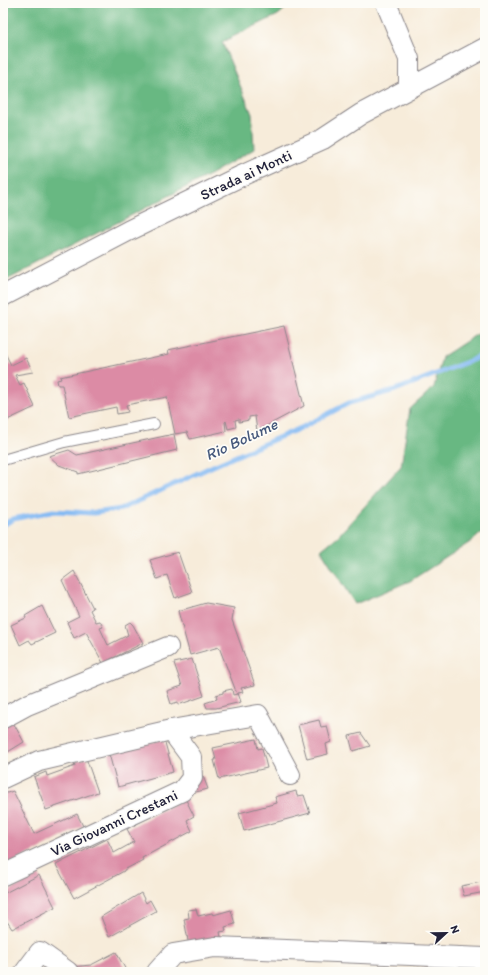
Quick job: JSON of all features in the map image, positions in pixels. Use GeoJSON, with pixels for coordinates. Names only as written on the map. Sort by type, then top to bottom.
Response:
{"type":"FeatureCollection","features":[{"type":"Feature","properties":{"kind":"street"},"geometry":{"type":"LineString","coordinates":[[386,3],[409,59],[409,88]]}},
{"type":"Feature","properties":{"kind":"street","name":"Strada ai Monti"},"geometry":{"type":"LineString","coordinates":[[3,296],[128,231],[241,176],[323,139],[361,114],[485,48]]}},
{"type":"Feature","properties":{"kind":"street"},"geometry":{"type":"LineString","coordinates":[[3,718],[27,705],[168,647]]}},
{"type":"Feature","properties":{"kind":"street"},"geometry":{"type":"LineString","coordinates":[[3,778],[40,761],[171,730],[258,715],[290,775]]}},
{"type":"Feature","properties":{"kind":"street","name":"Via Giovanni Crestani"},"geometry":{"type":"LineString","coordinates":[[3,875],[182,791],[192,778],[192,757],[171,730]]}},
{"type":"Feature","properties":{"kind":"street"},"geometry":{"type":"LineString","coordinates":[[157,972],[173,954],[215,947],[485,958]]}},
{"type":"Feature","properties":{"kind":"street"},"geometry":{"type":"LineString","coordinates":[[25,972],[40,952],[68,972]]}},
{"type":"Feature","properties":{"kind":"lane"},"geometry":{"type":"LineString","coordinates":[[3,460],[64,442],[154,424]]}},
{"type":"Feature","properties":{"kind":"green space"},"geometry":{"type":"Polygon","coordinates":[[[3,3],[292,3],[278,15],[222,42],[252,114],[254,149],[211,174],[3,282],[3,3]]]}},
{"type":"Feature","properties":{"kind":"green space"},"geometry":{"type":"Polygon","coordinates":[[[485,329],[485,530],[472,541],[410,581],[355,604],[321,550],[338,536],[401,466],[410,409],[434,387],[442,357],[485,329]]]}},
{"type":"Feature","properties":{"kind":"building"},"geometry":{"type":"Polygon","coordinates":[[[284,326],[304,406],[257,431],[255,416],[249,417],[249,420],[239,422],[239,419],[235,420],[236,427],[228,429],[226,421],[226,431],[190,439],[187,432],[175,434],[167,397],[126,405],[128,412],[117,414],[116,407],[69,417],[62,385],[58,385],[57,380],[61,379],[60,377],[169,354],[168,350],[284,326]]]}},
{"type":"Feature","properties":{"kind":"building"},"geometry":{"type":"Polygon","coordinates":[[[3,349],[11,365],[26,358],[33,372],[15,375],[20,385],[24,383],[35,407],[3,422],[3,349]]]}},
{"type":"Feature","properties":{"kind":"building"},"geometry":{"type":"Polygon","coordinates":[[[174,434],[177,450],[78,474],[78,472],[59,465],[49,456],[69,450],[77,455],[174,434]]]}},
{"type":"Feature","properties":{"kind":"building"},"geometry":{"type":"Polygon","coordinates":[[[178,552],[192,592],[175,598],[167,575],[157,579],[150,560],[178,552]]]}},
{"type":"Feature","properties":{"kind":"building"},"geometry":{"type":"Polygon","coordinates":[[[74,571],[93,608],[90,610],[96,622],[100,621],[103,627],[100,628],[108,645],[128,635],[125,625],[130,622],[143,643],[103,663],[86,632],[74,638],[67,622],[79,616],[62,580],[74,571]]]}},
{"type":"Feature","properties":{"kind":"building"},"geometry":{"type":"Polygon","coordinates":[[[206,603],[234,608],[232,620],[255,685],[241,688],[243,692],[238,693],[241,702],[216,708],[207,708],[205,703],[217,699],[216,695],[223,693],[223,691],[232,689],[233,695],[237,694],[219,647],[190,655],[178,611],[206,603]]]}},
{"type":"Feature","properties":{"kind":"building"},"geometry":{"type":"Polygon","coordinates":[[[42,606],[55,633],[32,644],[29,640],[20,645],[11,625],[26,618],[25,616],[42,606]]]}},
{"type":"Feature","properties":{"kind":"building"},"geometry":{"type":"Polygon","coordinates":[[[192,659],[204,696],[178,705],[178,702],[171,704],[167,691],[182,686],[174,663],[192,659]]]}},
{"type":"Feature","properties":{"kind":"building"},"geometry":{"type":"Polygon","coordinates":[[[11,719],[24,742],[3,755],[3,724],[11,719]]]}},
{"type":"Feature","properties":{"kind":"building"},"geometry":{"type":"Polygon","coordinates":[[[319,720],[321,727],[327,726],[331,742],[326,744],[328,754],[307,759],[298,725],[319,720]]]}},
{"type":"Feature","properties":{"kind":"building"},"geometry":{"type":"Polygon","coordinates":[[[361,733],[370,746],[353,751],[349,736],[361,733]]]}},
{"type":"Feature","properties":{"kind":"building"},"geometry":{"type":"Polygon","coordinates":[[[164,739],[173,772],[118,787],[109,754],[164,739]]]}},
{"type":"Feature","properties":{"kind":"building"},"geometry":{"type":"Polygon","coordinates":[[[256,739],[258,749],[262,748],[267,768],[219,779],[214,760],[216,760],[213,748],[256,739]]]}},
{"type":"Feature","properties":{"kind":"building"},"geometry":{"type":"Polygon","coordinates":[[[86,758],[98,792],[46,810],[34,777],[46,772],[47,776],[75,766],[74,762],[86,758]]]}},
{"type":"Feature","properties":{"kind":"building"},"geometry":{"type":"Polygon","coordinates":[[[203,776],[208,789],[192,793],[196,778],[203,776]]]}},
{"type":"Feature","properties":{"kind":"building"},"geometry":{"type":"Polygon","coordinates":[[[3,791],[4,794],[13,791],[34,834],[77,814],[83,826],[3,868],[3,791]]]}},
{"type":"Feature","properties":{"kind":"building"},"geometry":{"type":"Polygon","coordinates":[[[296,791],[297,796],[304,795],[310,813],[244,831],[239,813],[277,803],[275,797],[296,791]]]}},
{"type":"Feature","properties":{"kind":"building"},"geometry":{"type":"Polygon","coordinates":[[[185,798],[194,816],[187,820],[192,831],[142,858],[143,860],[124,871],[74,898],[56,865],[107,839],[114,853],[134,842],[127,829],[185,798]]]}},
{"type":"Feature","properties":{"kind":"building"},"geometry":{"type":"Polygon","coordinates":[[[39,875],[55,907],[12,929],[3,915],[3,894],[39,875]]]}},
{"type":"Feature","properties":{"kind":"building"},"geometry":{"type":"Polygon","coordinates":[[[482,882],[485,892],[464,896],[461,886],[482,882]]]}},
{"type":"Feature","properties":{"kind":"building"},"geometry":{"type":"Polygon","coordinates":[[[141,893],[146,903],[150,900],[156,911],[109,937],[101,917],[141,893]]]}},
{"type":"Feature","properties":{"kind":"building"},"geometry":{"type":"Polygon","coordinates":[[[196,909],[198,916],[212,913],[213,915],[231,910],[235,924],[225,927],[226,931],[220,932],[222,941],[189,946],[184,919],[189,918],[188,910],[196,909]]]}},
{"type":"Feature","properties":{"kind":"building"},"geometry":{"type":"Polygon","coordinates":[[[116,952],[127,972],[74,972],[70,967],[91,965],[116,952]]]}},
{"type":"Feature","properties":{"kind":"waterway","name":"Rio Bolume"},"geometry":{"type":"LineString","coordinates":[[3,525],[13,519],[53,511],[94,513],[121,509],[213,466],[303,427],[349,403],[395,390],[472,360],[485,353]]}}]}
